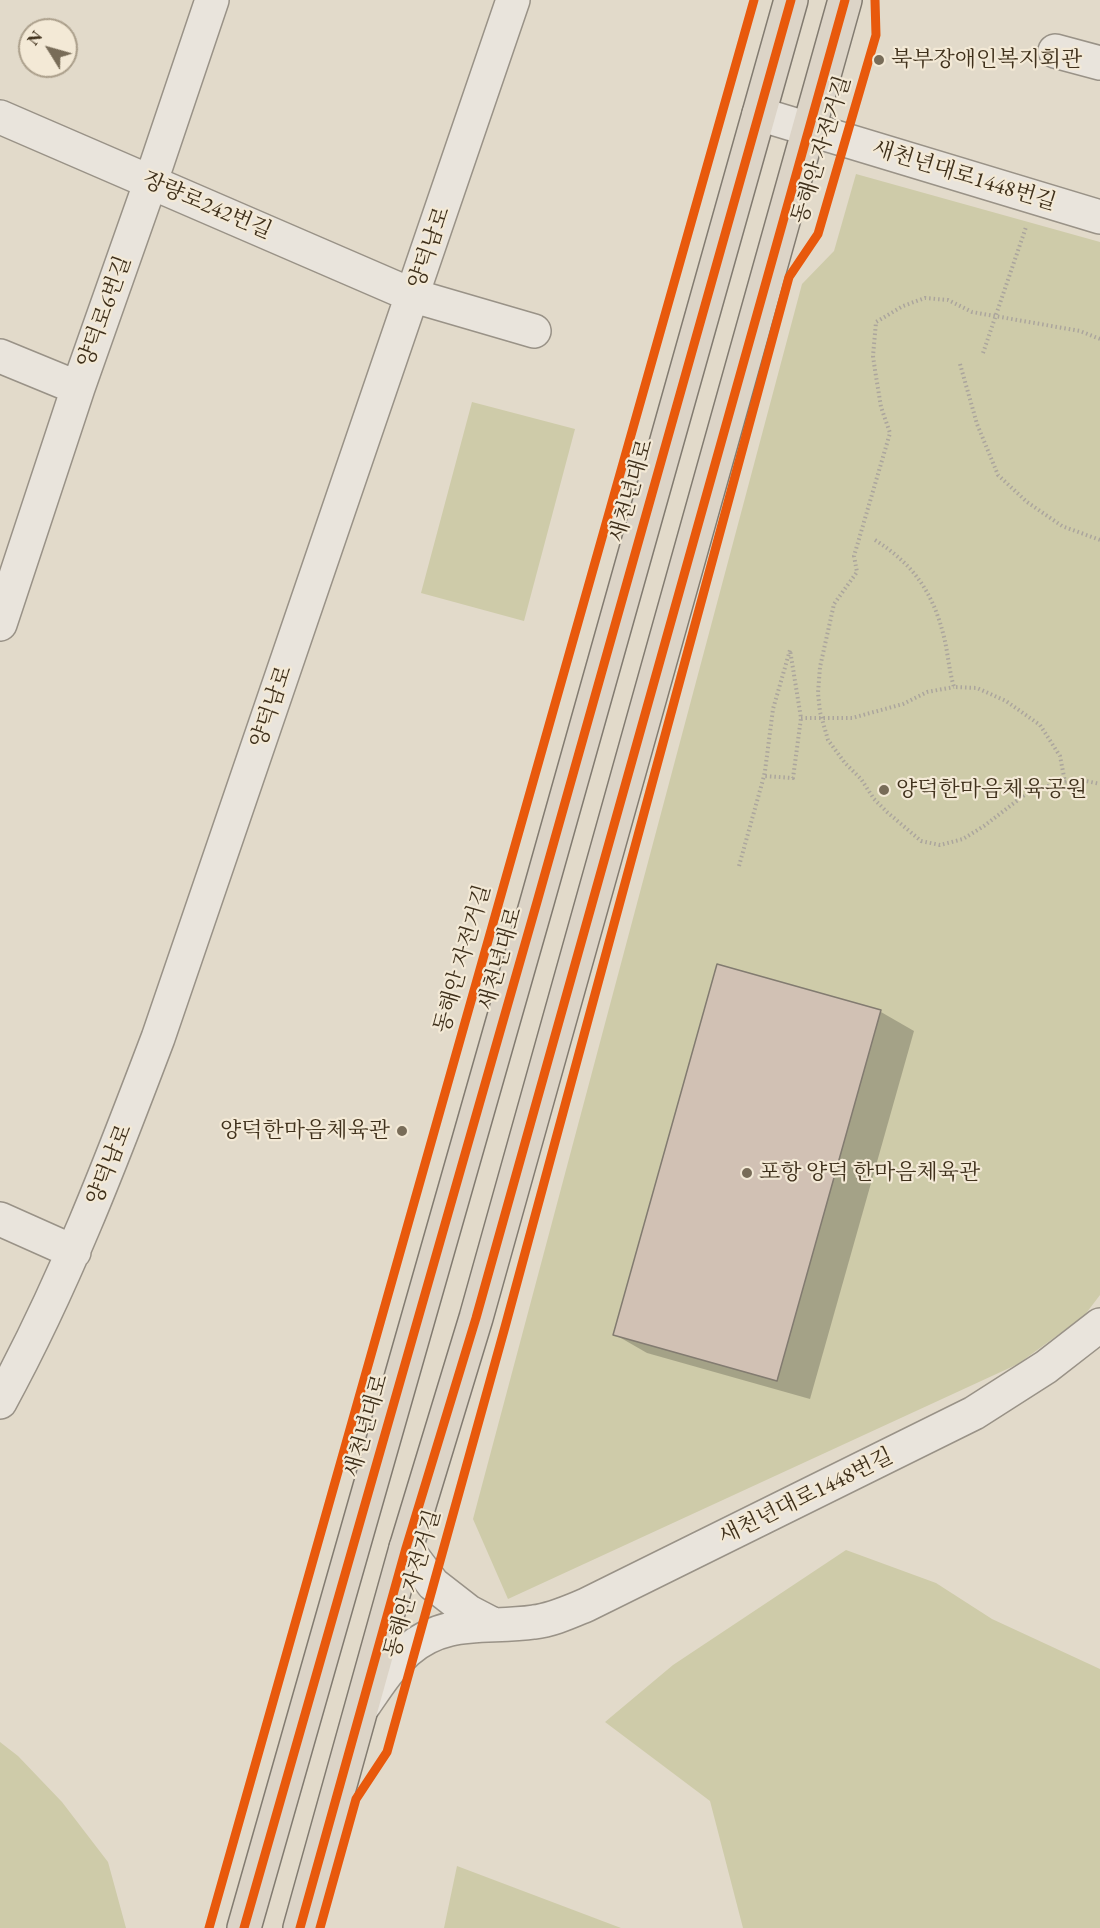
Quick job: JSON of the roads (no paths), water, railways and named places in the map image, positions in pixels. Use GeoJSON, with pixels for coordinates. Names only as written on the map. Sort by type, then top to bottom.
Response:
{"type":"FeatureCollection","features":[{"type":"Feature","properties":{"kind":"main road","name":"새천년대로"},"geometry":{"type":"LineString","coordinates":[[244,1928],[791,0]]}},
{"type":"Feature","properties":{"kind":"main road"},"geometry":{"type":"LineString","coordinates":[[300,1928],[406,1548],[476,1318],[845,0]]}},
{"type":"Feature","properties":{"kind":"street","name":"양덕로6번길"},"geometry":{"type":"LineString","coordinates":[[2,611],[212,0]]}},
{"type":"Feature","properties":{"kind":"street","name":"양덕남로"},"geometry":{"type":"LineString","coordinates":[[0,1402],[74,1252],[105,1179],[158,1038],[414,296],[513,0]]}},
{"type":"Feature","properties":{"kind":"street"},"geometry":{"type":"LineString","coordinates":[[1055,51],[1100,63]]}},
{"type":"Feature","properties":{"kind":"street","name":"새천년대로1448번길"},"geometry":{"type":"LineString","coordinates":[[759,114],[1100,217]]}},
{"type":"Feature","properties":{"kind":"street","name":"장량로242번길"},"geometry":{"type":"LineString","coordinates":[[0,117],[414,296],[534,331]]}},
{"type":"Feature","properties":{"kind":"street"},"geometry":{"type":"LineString","coordinates":[[0,356],[78,388]]}},
{"type":"Feature","properties":{"kind":"street"},"geometry":{"type":"LineString","coordinates":[[0,1219],[74,1252]]}},
{"type":"Feature","properties":{"kind":"street","name":"새천년대로1448번길"},"geometry":{"type":"LineString","coordinates":[[364,1705],[390,1668],[409,1650],[429,1637],[469,1625],[537,1622],[561,1615],[974,1413],[1047,1367],[1100,1325]]}},
{"type":"Feature","properties":{"kind":"street"},"geometry":{"type":"LineString","coordinates":[[406,1548],[433,1584],[469,1612],[492,1624]]}},
{"type":"Feature","properties":{"kind":"place","name":"북부장애인복지회관"},"geometry":{"type":"Point","coordinates":[879,60]}},
{"type":"Feature","properties":{"kind":"place","name":"양덕한마음체육공원"},"geometry":{"type":"Point","coordinates":[884,790]}},
{"type":"Feature","properties":{"kind":"place","name":"양덕한마음체육관"},"geometry":{"type":"Point","coordinates":[402,1131]}},
{"type":"Feature","properties":{"kind":"place","name":"포항 양덕 한마음체육관"},"geometry":{"type":"Point","coordinates":[747,1173]}}]}
